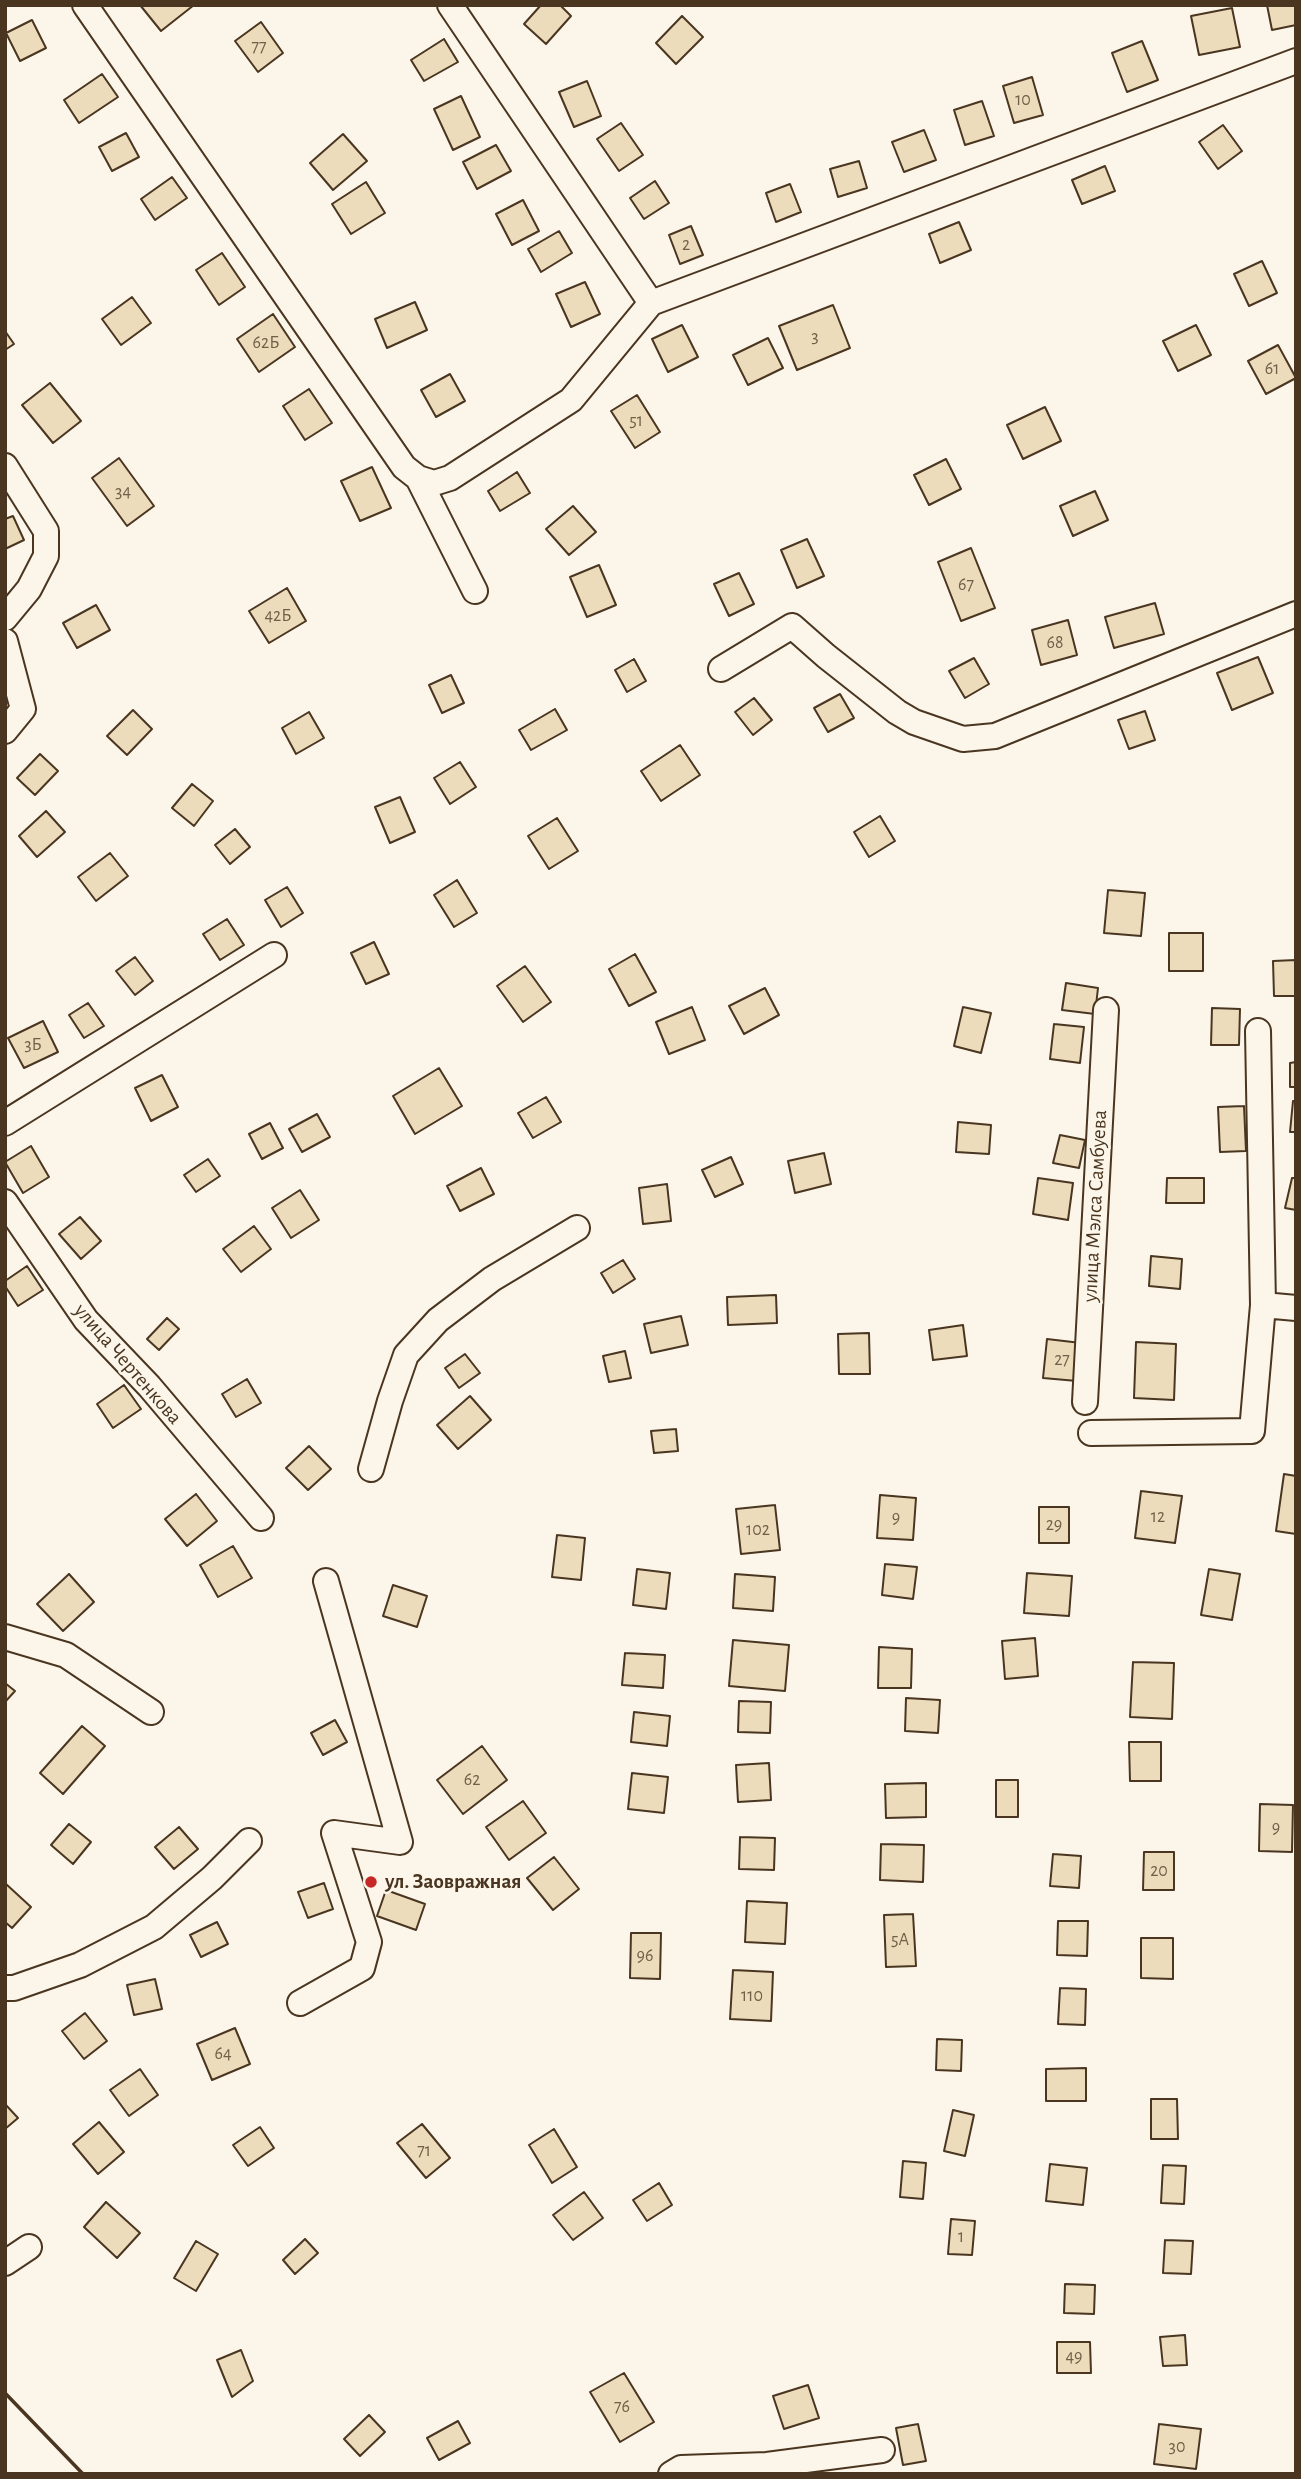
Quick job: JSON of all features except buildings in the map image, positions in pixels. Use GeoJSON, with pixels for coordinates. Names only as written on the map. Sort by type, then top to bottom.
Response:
{"type":"FeatureCollection","features":[{"type":"Feature","properties":{"kind":"street"},"geometry":{"type":"LineString","coordinates":[[85,5],[404,467],[418,478],[434,483],[450,478],[571,400],[651,303],[1296,61]]}},
{"type":"Feature","properties":{"kind":"street"},"geometry":{"type":"LineString","coordinates":[[450,5],[651,303]]}},
{"type":"Feature","properties":{"kind":"street"},"geometry":{"type":"LineString","coordinates":[[5,466],[46,531],[46,556],[29,589],[5,618]]}},
{"type":"Feature","properties":{"kind":"street"},"geometry":{"type":"LineString","coordinates":[[418,478],[475,591]]}},
{"type":"Feature","properties":{"kind":"street"},"geometry":{"type":"LineString","coordinates":[[721,669],[792,626],[897,712],[914,722],[963,739],[995,736],[1296,614]]}},
{"type":"Feature","properties":{"kind":"street"},"geometry":{"type":"LineString","coordinates":[[5,641],[23,709],[5,731]]}},
{"type":"Feature","properties":{"kind":"street"},"geometry":{"type":"LineString","coordinates":[[5,1123],[274,955]]}},
{"type":"Feature","properties":{"kind":"street","name":"улица Мэлса Самбуева"},"geometry":{"type":"LineString","coordinates":[[1085,1402],[1106,1010]]}},
{"type":"Feature","properties":{"kind":"street"},"geometry":{"type":"LineString","coordinates":[[1091,1433],[1252,1431],[1264,1305],[1258,1031]]}},
{"type":"Feature","properties":{"kind":"street","name":"улица Чертенкова"},"geometry":{"type":"LineString","coordinates":[[5,1202],[86,1320],[149,1386],[261,1518]]}},
{"type":"Feature","properties":{"kind":"street"},"geometry":{"type":"LineString","coordinates":[[371,1469],[390,1401],[407,1355],[438,1320],[492,1279],[577,1228]]}},
{"type":"Feature","properties":{"kind":"street"},"geometry":{"type":"LineString","coordinates":[[1264,1305],[1296,1308]]}},
{"type":"Feature","properties":{"kind":"street"},"geometry":{"type":"LineString","coordinates":[[300,2003],[362,1968],[369,1942],[334,1833],[400,1842],[326,1581]]}},
{"type":"Feature","properties":{"kind":"street"},"geometry":{"type":"LineString","coordinates":[[5,1637],[66,1655],[150,1712]]}},
{"type":"Feature","properties":{"kind":"street"},"geometry":{"type":"LineString","coordinates":[[5,1988],[14,1989],[80,1965],[154,1927],[212,1878],[249,1841]]}},
{"type":"Feature","properties":{"kind":"street"},"geometry":{"type":"LineString","coordinates":[[5,2263],[29,2247]]}},
{"type":"Feature","properties":{"kind":"street"},"geometry":{"type":"LineString","coordinates":[[671,2474],[681,2468],[767,2465],[882,2450]]}},
{"type":"Feature","properties":{"kind":"wall"},"geometry":{"type":"LineString","coordinates":[[5,2393],[83,2474]]}},
{"type":"Feature","properties":{"kind":"place","name":"ул. Заовражная"},"geometry":{"type":"Point","coordinates":[371,1882]}}]}
